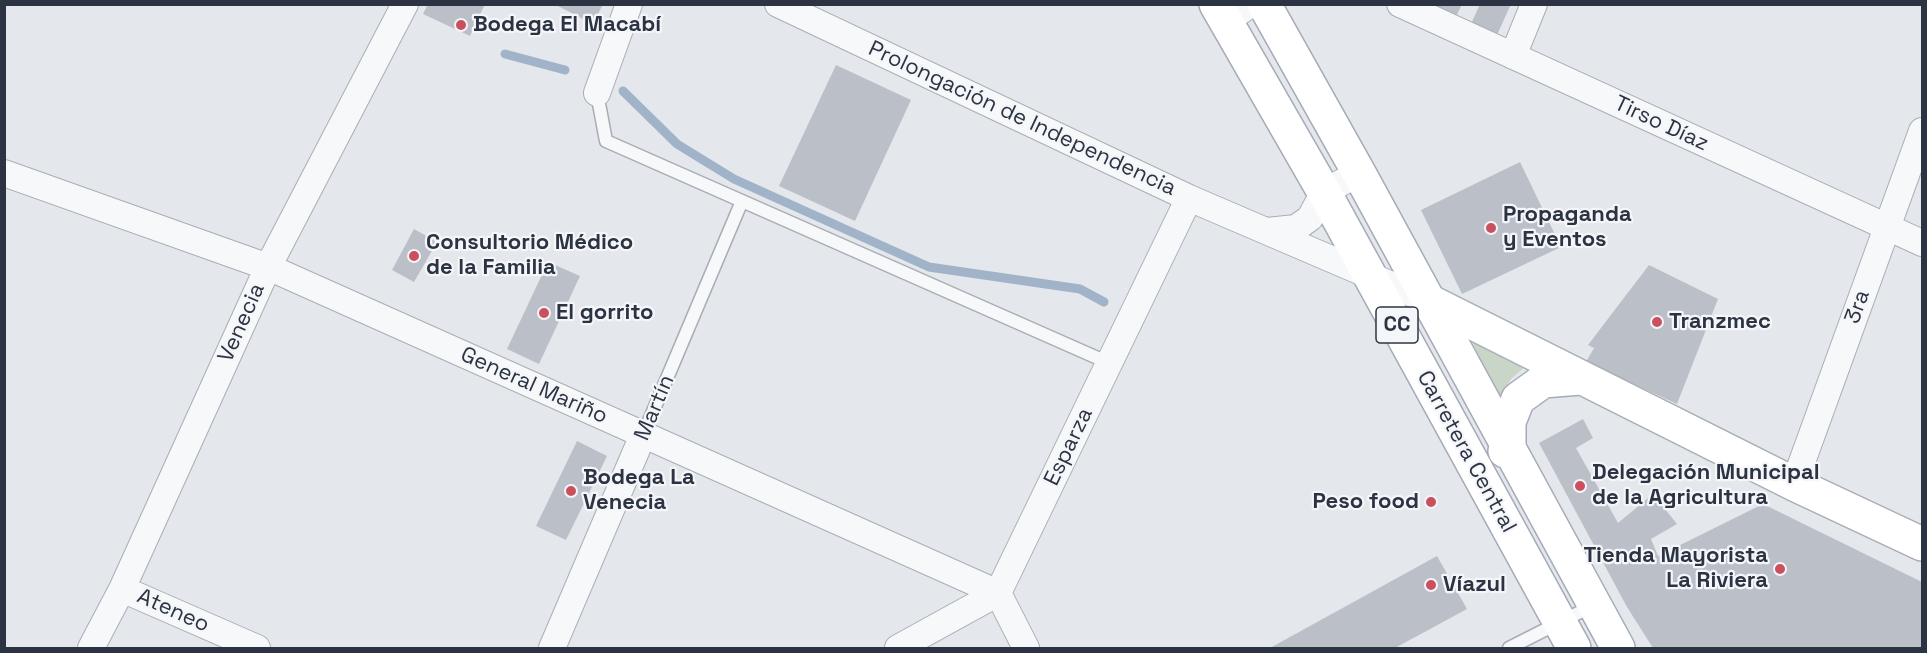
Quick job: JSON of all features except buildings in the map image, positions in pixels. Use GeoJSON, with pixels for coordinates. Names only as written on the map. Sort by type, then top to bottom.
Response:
{"type":"FeatureCollection","features":[{"type":"Feature","properties":{"kind":"main road","name":"Carretera Central"},"geometry":{"type":"LineString","coordinates":[[1264,4],[1359,173],[1618,648]]}},
{"type":"Feature","properties":{"kind":"main road","name":"Carretera Central"},"geometry":{"type":"LineString","coordinates":[[1231,10],[1324,192],[1567,636]]}},
{"type":"Feature","properties":{"kind":"main road","name":"Prolongación de Independencia"},"geometry":{"type":"LineString","coordinates":[[1429,301],[1794,484],[1923,544]]}},
{"type":"Feature","properties":{"kind":"main road"},"geometry":{"type":"LineString","coordinates":[[1477,471],[1509,448],[1509,422],[1518,399],[1542,381],[1580,378]]}},
{"type":"Feature","properties":{"kind":"street","name":"Venecia"},"geometry":{"type":"LineString","coordinates":[[91,648],[122,589],[268,267],[405,4]]}},
{"type":"Feature","properties":{"kind":"street"},"geometry":{"type":"LineString","coordinates":[[597,93],[629,4]]}},
{"type":"Feature","properties":{"kind":"street","name":"Prolongación de Independencia"},"geometry":{"type":"LineString","coordinates":[[778,4],[1188,198],[1429,301]]}},
{"type":"Feature","properties":{"kind":"street","name":"Tirso Díaz"},"geometry":{"type":"LineString","coordinates":[[1400,4],[1923,243]]}},
{"type":"Feature","properties":{"kind":"street"},"geometry":{"type":"LineString","coordinates":[[1513,56],[1534,4]]}},
{"type":"Feature","properties":{"kind":"street","name":"3ra"},"geometry":{"type":"LineString","coordinates":[[1794,484],[1923,131]]}},
{"type":"Feature","properties":{"kind":"street","name":"General Mariño"},"geometry":{"type":"LineString","coordinates":[[4,173],[268,267],[998,593]]}},
{"type":"Feature","properties":{"kind":"street"},"geometry":{"type":"LineString","coordinates":[[1324,192],[1359,173]]}},
{"type":"Feature","properties":{"kind":"street","name":"Prolongación de Independencia"},"geometry":{"type":"LineString","coordinates":[[1267,231],[1296,228],[1310,218],[1324,192]]}},
{"type":"Feature","properties":{"kind":"street","name":"Esparza"},"geometry":{"type":"LineString","coordinates":[[998,593],[1188,198]]}},
{"type":"Feature","properties":{"kind":"street","name":"Martín"},"geometry":{"type":"LineString","coordinates":[[552,648],[643,435]]}},
{"type":"Feature","properties":{"kind":"street","name":"Ateneo"},"geometry":{"type":"LineString","coordinates":[[122,589],[257,648]]}},
{"type":"Feature","properties":{"kind":"street"},"geometry":{"type":"LineString","coordinates":[[898,648],[998,593],[1026,648]]}},
{"type":"Feature","properties":{"kind":"lane"},"geometry":{"type":"LineString","coordinates":[[597,93],[606,141],[1109,363]]}},
{"type":"Feature","properties":{"kind":"lane","name":"Martín"},"geometry":{"type":"LineString","coordinates":[[643,435],[742,201]]}},
{"type":"Feature","properties":{"kind":"lane"},"geometry":{"type":"LineString","coordinates":[[1509,648],[1567,636],[1595,605]]}},
{"type":"Feature","properties":{"kind":"green space"},"geometry":{"type":"Polygon","coordinates":[[[1470,338],[1528,364],[1511,379],[1500,396],[1470,338]]]}},
{"type":"Feature","properties":{"kind":"waterway"},"geometry":{"type":"LineString","coordinates":[[505,54],[565,70]]}},
{"type":"Feature","properties":{"kind":"waterway"},"geometry":{"type":"LineString","coordinates":[[623,91],[677,144],[734,179],[929,267],[1080,289],[1104,302]]}},
{"type":"Feature","properties":{"kind":"place","name":"Bodega El Macabí"},"geometry":{"type":"Point","coordinates":[461,25]}},
{"type":"Feature","properties":{"kind":"place","name":"Propaganda y Eventos"},"geometry":{"type":"Point","coordinates":[1491,228]}},
{"type":"Feature","properties":{"kind":"place","name":"Consultorio Médico de la Familia"},"geometry":{"type":"Point","coordinates":[414,256]}},
{"type":"Feature","properties":{"kind":"place","name":"El gorrito"},"geometry":{"type":"Point","coordinates":[544,313]}},
{"type":"Feature","properties":{"kind":"place","name":"Tranzmec"},"geometry":{"type":"Point","coordinates":[1657,322]}},
{"type":"Feature","properties":{"kind":"place","name":"Delegación Municipal de la Agricultura"},"geometry":{"type":"Point","coordinates":[1580,486]}},
{"type":"Feature","properties":{"kind":"place","name":"Bodega La Venecia"},"geometry":{"type":"Point","coordinates":[571,491]}},
{"type":"Feature","properties":{"kind":"place","name":"Peso food"},"geometry":{"type":"Point","coordinates":[1431,502]}},
{"type":"Feature","properties":{"kind":"place","name":"Tienda Mayorista La Riviera"},"geometry":{"type":"Point","coordinates":[1780,569]}},
{"type":"Feature","properties":{"kind":"place","name":"Víazul"},"geometry":{"type":"Point","coordinates":[1431,585]}}]}
